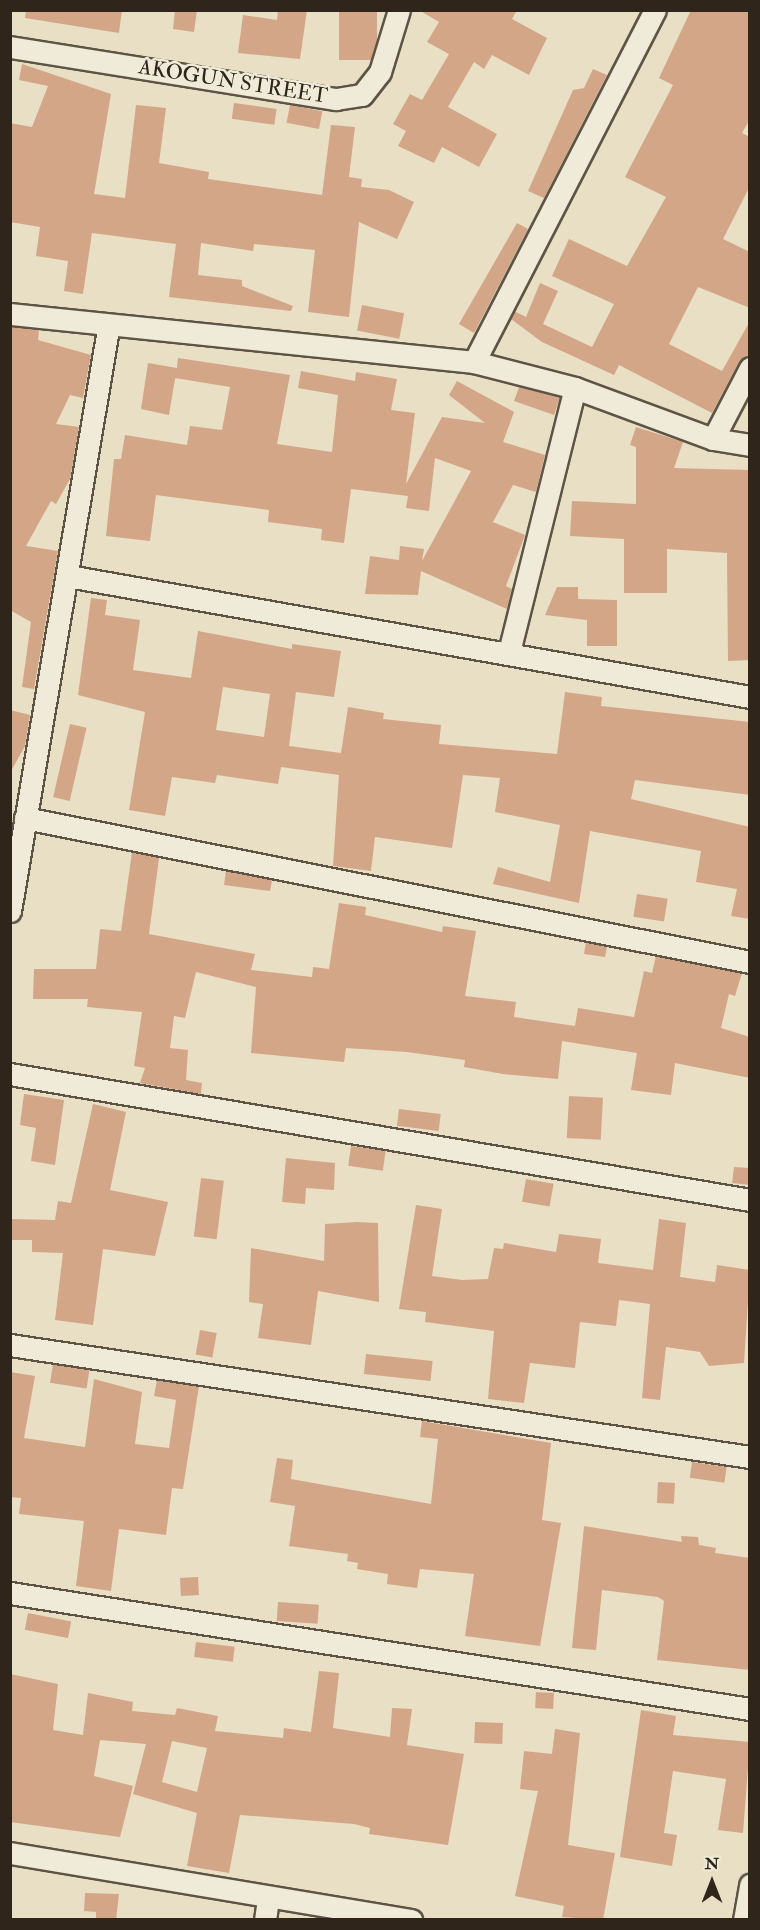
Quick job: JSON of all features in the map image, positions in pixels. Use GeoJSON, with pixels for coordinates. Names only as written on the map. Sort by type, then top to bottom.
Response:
{"type":"FeatureCollection","features":[{"type":"Feature","properties":{"kind":"street","name":"AKOGUN STREET"},"geometry":{"type":"LineString","coordinates":[[10,47],[336,99],[362,95],[380,72],[399,10]]}},
{"type":"Feature","properties":{"kind":"street"},"geometry":{"type":"LineString","coordinates":[[474,362],[655,10]]}},
{"type":"Feature","properties":{"kind":"street"},"geometry":{"type":"LineString","coordinates":[[10,314],[108,329],[474,362],[575,388],[713,439],[750,445]]}},
{"type":"Feature","properties":{"kind":"street"},"geometry":{"type":"LineString","coordinates":[[10,911],[108,329]]}},
{"type":"Feature","properties":{"kind":"street"},"geometry":{"type":"LineString","coordinates":[[713,439],[750,368]]}},
{"type":"Feature","properties":{"kind":"street"},"geometry":{"type":"LineString","coordinates":[[509,652],[575,388]]}},
{"type":"Feature","properties":{"kind":"street"},"geometry":{"type":"LineString","coordinates":[[68,576],[509,652],[750,697]]}},
{"type":"Feature","properties":{"kind":"street"},"geometry":{"type":"LineString","coordinates":[[25,818],[750,962]]}},
{"type":"Feature","properties":{"kind":"street"},"geometry":{"type":"LineString","coordinates":[[10,1074],[750,1200]]}},
{"type":"Feature","properties":{"kind":"street"},"geometry":{"type":"LineString","coordinates":[[10,1345],[750,1457]]}},
{"type":"Feature","properties":{"kind":"street"},"geometry":{"type":"LineString","coordinates":[[10,1593],[750,1709]]}},
{"type":"Feature","properties":{"kind":"street"},"geometry":{"type":"LineString","coordinates":[[10,1853],[268,1898],[411,1920]]}},
{"type":"Feature","properties":{"kind":"street"},"geometry":{"type":"LineString","coordinates":[[744,1920],[750,1886]]}},
{"type":"Feature","properties":{"kind":"street"},"geometry":{"type":"LineString","coordinates":[[265,1920],[268,1898]]}},
{"type":"Feature","properties":{"kind":"building"},"geometry":{"type":"Polygon","coordinates":[[[26,10],[122,10],[119,33],[25,18],[26,10]]]}},
{"type":"Feature","properties":{"kind":"building"},"geometry":{"type":"Polygon","coordinates":[[[175,10],[197,10],[194,32],[173,29],[175,10]]]}},
{"type":"Feature","properties":{"kind":"building"},"geometry":{"type":"Polygon","coordinates":[[[278,10],[307,10],[300,59],[238,53],[243,15],[277,20],[278,10]]]}},
{"type":"Feature","properties":{"kind":"building"},"geometry":{"type":"Polygon","coordinates":[[[339,10],[377,10],[377,60],[339,60],[339,10]]]}},
{"type":"Feature","properties":{"kind":"building"},"geometry":{"type":"Polygon","coordinates":[[[419,10],[517,10],[512,19],[547,38],[529,75],[492,55],[484,69],[474,62],[448,107],[497,134],[479,167],[442,147],[434,163],[398,146],[406,131],[393,124],[410,94],[422,100],[449,54],[427,42],[439,22],[419,10]]]}},
{"type":"Feature","properties":{"kind":"building"},"geometry":{"type":"Polygon","coordinates":[[[691,10],[750,10],[750,119],[742,133],[750,137],[750,186],[723,239],[750,252],[750,308],[698,287],[669,344],[722,371],[750,321],[750,355],[739,362],[712,413],[619,365],[614,375],[542,342],[511,319],[514,311],[526,317],[540,283],[558,291],[543,324],[592,347],[614,304],[552,276],[569,239],[627,266],[666,197],[625,177],[673,85],[659,78],[691,10]]]}},
{"type":"Feature","properties":{"kind":"building"},"geometry":{"type":"Polygon","coordinates":[[[22,64],[111,94],[94,194],[125,198],[136,105],[166,108],[159,163],[209,172],[208,179],[322,195],[331,125],[355,127],[349,177],[362,179],[361,187],[389,190],[414,202],[397,239],[359,222],[349,317],[308,312],[315,250],[254,244],[253,251],[201,243],[198,275],[242,280],[242,286],[293,306],[291,311],[169,297],[176,244],[92,233],[83,294],[64,291],[68,261],[36,256],[40,227],[10,222],[10,123],[32,127],[48,86],[19,80],[22,64]]]}},
{"type":"Feature","properties":{"kind":"building"},"geometry":{"type":"Polygon","coordinates":[[[593,69],[607,75],[544,198],[528,191],[573,90],[584,88],[593,69]]]}},
{"type":"Feature","properties":{"kind":"building"},"geometry":{"type":"Polygon","coordinates":[[[234,103],[277,109],[274,125],[232,119],[234,103]]]}},
{"type":"Feature","properties":{"kind":"building"},"geometry":{"type":"Polygon","coordinates":[[[290,105],[322,111],[319,129],[287,123],[290,105]]]}},
{"type":"Feature","properties":{"kind":"building"},"geometry":{"type":"Polygon","coordinates":[[[517,223],[528,229],[474,333],[459,324],[517,223]]]}},
{"type":"Feature","properties":{"kind":"building"},"geometry":{"type":"Polygon","coordinates":[[[362,305],[404,313],[399,339],[357,331],[362,305]]]}},
{"type":"Feature","properties":{"kind":"building"},"geometry":{"type":"Polygon","coordinates":[[[10,327],[39,330],[38,340],[91,355],[83,398],[70,395],[56,424],[79,427],[70,479],[56,504],[51,501],[26,546],[58,551],[34,689],[22,687],[31,622],[10,610],[10,327]]]}},
{"type":"Feature","properties":{"kind":"building"},"geometry":{"type":"Polygon","coordinates":[[[178,358],[290,375],[277,444],[332,452],[338,395],[298,388],[301,371],[355,381],[356,372],[397,379],[391,410],[415,413],[406,484],[442,417],[485,423],[449,395],[457,381],[514,412],[503,442],[545,455],[536,492],[513,485],[493,522],[525,535],[506,586],[512,589],[507,609],[421,571],[418,595],[365,594],[370,556],[399,560],[400,546],[424,549],[422,561],[471,471],[435,458],[429,511],[406,508],[408,496],[351,489],[344,543],[321,540],[322,529],[268,522],[269,510],[156,495],[150,541],[106,536],[114,459],[121,459],[125,435],[187,445],[190,426],[222,430],[230,387],[175,378],[169,415],[141,409],[148,363],[177,368],[178,358]]]}},
{"type":"Feature","properties":{"kind":"building"},"geometry":{"type":"Polygon","coordinates":[[[519,387],[560,397],[554,415],[514,401],[519,387]]]}},
{"type":"Feature","properties":{"kind":"building"},"geometry":{"type":"Polygon","coordinates":[[[636,427],[683,442],[674,468],[750,470],[750,660],[728,661],[727,553],[667,549],[667,593],[624,593],[624,539],[570,536],[572,501],[636,504],[636,447],[630,445],[636,427]]]}},
{"type":"Feature","properties":{"kind":"building"},"geometry":{"type":"Polygon","coordinates":[[[557,587],[578,587],[578,599],[617,600],[617,646],[587,646],[587,620],[545,615],[557,587]]]}},
{"type":"Feature","properties":{"kind":"building"},"geometry":{"type":"Polygon","coordinates":[[[91,598],[107,600],[105,615],[140,620],[133,670],[191,678],[198,631],[292,649],[292,644],[341,651],[334,697],[296,692],[289,746],[341,753],[348,707],[384,713],[383,719],[441,725],[439,744],[557,754],[565,692],[602,697],[601,706],[750,722],[750,795],[635,780],[631,799],[750,827],[750,919],[731,916],[737,889],[696,882],[701,851],[590,831],[579,903],[493,884],[498,867],[550,882],[560,825],[495,812],[500,778],[463,775],[452,848],[375,837],[371,871],[333,866],[339,775],[281,767],[278,784],[217,775],[215,783],[172,777],[165,816],[129,810],[145,712],[78,695],[91,598]],[[223,687],[216,730],[264,737],[270,694],[223,687]]]}},
{"type":"Feature","properties":{"kind":"building"},"geometry":{"type":"Polygon","coordinates":[[[10,710],[30,715],[25,746],[10,773],[10,710]]]}},
{"type":"Feature","properties":{"kind":"building"},"geometry":{"type":"Polygon","coordinates":[[[70,724],[87,728],[70,801],[53,797],[70,724]]]}},
{"type":"Feature","properties":{"kind":"building"},"geometry":{"type":"Polygon","coordinates":[[[132,852],[159,858],[149,934],[255,954],[251,970],[312,977],[313,967],[329,969],[339,903],[366,907],[365,915],[442,932],[443,926],[476,931],[465,996],[516,1002],[514,1017],[575,1026],[578,1008],[634,1017],[644,971],[652,973],[656,956],[742,973],[735,996],[729,994],[721,1028],[750,1037],[750,1078],[675,1063],[671,1095],[631,1090],[637,1053],[562,1041],[558,1079],[503,1074],[464,1067],[465,1060],[407,1052],[346,1048],[344,1062],[251,1053],[256,987],[196,972],[185,1018],[174,1016],[170,1048],[188,1050],[186,1080],[202,1083],[201,1094],[140,1083],[145,1068],[134,1066],[142,1012],[87,1007],[88,999],[33,999],[34,969],[96,969],[100,929],[121,931],[132,852]]]}},
{"type":"Feature","properties":{"kind":"building"},"geometry":{"type":"Polygon","coordinates":[[[226,871],[272,880],[270,891],[224,885],[226,871]]]}},
{"type":"Feature","properties":{"kind":"building"},"geometry":{"type":"Polygon","coordinates":[[[637,894],[668,899],[664,922],[633,917],[637,894]]]}},
{"type":"Feature","properties":{"kind":"building"},"geometry":{"type":"Polygon","coordinates":[[[586,942],[607,947],[605,957],[584,954],[586,942]]]}},
{"type":"Feature","properties":{"kind":"building"},"geometry":{"type":"Polygon","coordinates":[[[24,1094],[64,1100],[55,1165],[31,1161],[36,1128],[20,1125],[24,1094]]]}},
{"type":"Feature","properties":{"kind":"building"},"geometry":{"type":"Polygon","coordinates":[[[569,1096],[603,1098],[601,1140],[567,1138],[569,1096]]]}},
{"type":"Feature","properties":{"kind":"building"},"geometry":{"type":"Polygon","coordinates":[[[93,1104],[126,1112],[110,1190],[168,1202],[155,1256],[103,1249],[93,1325],[55,1320],[63,1253],[32,1252],[32,1240],[10,1240],[10,1219],[55,1220],[58,1201],[71,1203],[93,1104]]]}},
{"type":"Feature","properties":{"kind":"building"},"geometry":{"type":"Polygon","coordinates":[[[399,1109],[441,1114],[439,1131],[397,1126],[399,1109]]]}},
{"type":"Feature","properties":{"kind":"building"},"geometry":{"type":"Polygon","coordinates":[[[351,1146],[386,1151],[383,1171],[348,1166],[351,1146]]]}},
{"type":"Feature","properties":{"kind":"building"},"geometry":{"type":"Polygon","coordinates":[[[286,1158],[335,1163],[334,1190],[306,1188],[305,1204],[282,1202],[286,1158]]]}},
{"type":"Feature","properties":{"kind":"building"},"geometry":{"type":"Polygon","coordinates":[[[734,1167],[750,1168],[750,1185],[732,1183],[734,1167]]]}},
{"type":"Feature","properties":{"kind":"building"},"geometry":{"type":"Polygon","coordinates":[[[201,1178],[224,1181],[217,1239],[194,1237],[201,1178]]]}},
{"type":"Feature","properties":{"kind":"building"},"geometry":{"type":"Polygon","coordinates":[[[526,1179],[554,1184],[550,1207],[522,1202],[526,1179]]]}},
{"type":"Feature","properties":{"kind":"building"},"geometry":{"type":"Polygon","coordinates":[[[416,1205],[442,1209],[432,1276],[462,1280],[488,1279],[494,1248],[503,1249],[504,1243],[556,1252],[559,1234],[601,1239],[598,1263],[653,1270],[659,1219],[686,1223],[680,1277],[715,1282],[717,1265],[750,1270],[744,1363],[709,1366],[700,1352],[666,1347],[660,1400],[642,1398],[650,1304],[619,1300],[616,1326],[580,1322],[575,1368],[530,1363],[524,1403],[488,1399],[494,1331],[425,1322],[426,1312],[399,1309],[416,1205]]]}},
{"type":"Feature","properties":{"kind":"building"},"geometry":{"type":"Polygon","coordinates":[[[378,1223],[379,1302],[318,1291],[311,1345],[258,1338],[263,1304],[249,1302],[251,1248],[324,1261],[325,1224],[378,1223]]]}},
{"type":"Feature","properties":{"kind":"building"},"geometry":{"type":"Polygon","coordinates":[[[200,1330],[217,1333],[212,1358],[196,1355],[200,1330]]]}},
{"type":"Feature","properties":{"kind":"building"},"geometry":{"type":"Polygon","coordinates":[[[366,1354],[433,1361],[431,1381],[364,1374],[366,1354]]]}},
{"type":"Feature","properties":{"kind":"building"},"geometry":{"type":"Polygon","coordinates":[[[53,1364],[90,1370],[87,1389],[50,1383],[53,1364]]]}},
{"type":"Feature","properties":{"kind":"building"},"geometry":{"type":"Polygon","coordinates":[[[10,1372],[35,1376],[24,1438],[85,1447],[94,1379],[142,1392],[135,1444],[169,1448],[176,1400],[154,1396],[157,1380],[199,1386],[183,1489],[172,1488],[166,1535],[119,1529],[111,1591],[76,1586],[84,1521],[19,1514],[21,1498],[10,1497],[10,1372]]]}},
{"type":"Feature","properties":{"kind":"building"},"geometry":{"type":"Polygon","coordinates":[[[422,1421],[551,1443],[542,1520],[561,1523],[540,1646],[465,1636],[474,1574],[420,1569],[417,1588],[387,1584],[388,1574],[357,1569],[358,1563],[347,1561],[348,1554],[289,1546],[295,1506],[270,1502],[277,1458],[293,1460],[291,1479],[431,1504],[438,1439],[420,1437],[422,1421]]]}},
{"type":"Feature","properties":{"kind":"building"},"geometry":{"type":"Polygon","coordinates":[[[692,1462],[727,1467],[724,1483],[690,1478],[692,1462]]]}},
{"type":"Feature","properties":{"kind":"building"},"geometry":{"type":"Polygon","coordinates":[[[658,1482],[675,1483],[674,1504],[657,1503],[658,1482]]]}},
{"type":"Feature","properties":{"kind":"building"},"geometry":{"type":"Polygon","coordinates":[[[584,1526],[682,1542],[681,1536],[698,1537],[699,1545],[716,1548],[715,1553],[750,1558],[750,1670],[657,1660],[664,1601],[658,1597],[602,1590],[596,1650],[572,1648],[584,1526]]]}},
{"type":"Feature","properties":{"kind":"building"},"geometry":{"type":"Polygon","coordinates":[[[198,1577],[199,1595],[181,1596],[180,1578],[198,1577]]]}},
{"type":"Feature","properties":{"kind":"building"},"geometry":{"type":"Polygon","coordinates":[[[278,1602],[319,1605],[318,1624],[277,1621],[278,1602]]]}},
{"type":"Feature","properties":{"kind":"building"},"geometry":{"type":"Polygon","coordinates":[[[28,1613],[71,1621],[68,1638],[25,1630],[28,1613]]]}},
{"type":"Feature","properties":{"kind":"building"},"geometry":{"type":"Polygon","coordinates":[[[196,1642],[235,1647],[233,1662],[194,1657],[196,1642]]]}},
{"type":"Feature","properties":{"kind":"building"},"geometry":{"type":"Polygon","coordinates":[[[319,1671],[339,1673],[333,1728],[390,1737],[392,1708],[412,1709],[407,1745],[464,1754],[448,1845],[369,1834],[370,1828],[354,1824],[240,1815],[229,1873],[187,1866],[197,1813],[133,1794],[146,1744],[100,1740],[94,1776],[133,1786],[120,1837],[10,1822],[10,1674],[58,1684],[53,1730],[83,1735],[88,1693],[133,1702],[132,1711],[175,1715],[177,1708],[218,1716],[215,1731],[283,1738],[284,1728],[311,1732],[319,1671]],[[172,1741],[162,1782],[197,1792],[207,1748],[172,1741]]]}},
{"type":"Feature","properties":{"kind":"building"},"geometry":{"type":"Polygon","coordinates":[[[536,1692],[554,1693],[553,1709],[535,1708],[536,1692]]]}},
{"type":"Feature","properties":{"kind":"building"},"geometry":{"type":"Polygon","coordinates":[[[641,1710],[676,1716],[673,1735],[750,1742],[743,1833],[718,1830],[726,1779],[673,1771],[664,1833],[677,1835],[672,1866],[620,1857],[641,1710]]]}},
{"type":"Feature","properties":{"kind":"building"},"geometry":{"type":"Polygon","coordinates":[[[475,1722],[503,1723],[502,1744],[474,1743],[475,1722]]]}},
{"type":"Feature","properties":{"kind":"building"},"geometry":{"type":"Polygon","coordinates":[[[555,1729],[580,1733],[568,1845],[615,1853],[603,1920],[562,1917],[564,1906],[515,1896],[538,1791],[520,1789],[524,1751],[552,1754],[555,1729]]]}},
{"type":"Feature","properties":{"kind":"building"},"geometry":{"type":"Polygon","coordinates":[[[85,1893],[119,1894],[116,1920],[96,1920],[96,1912],[84,1911],[85,1893]]]}}]}
